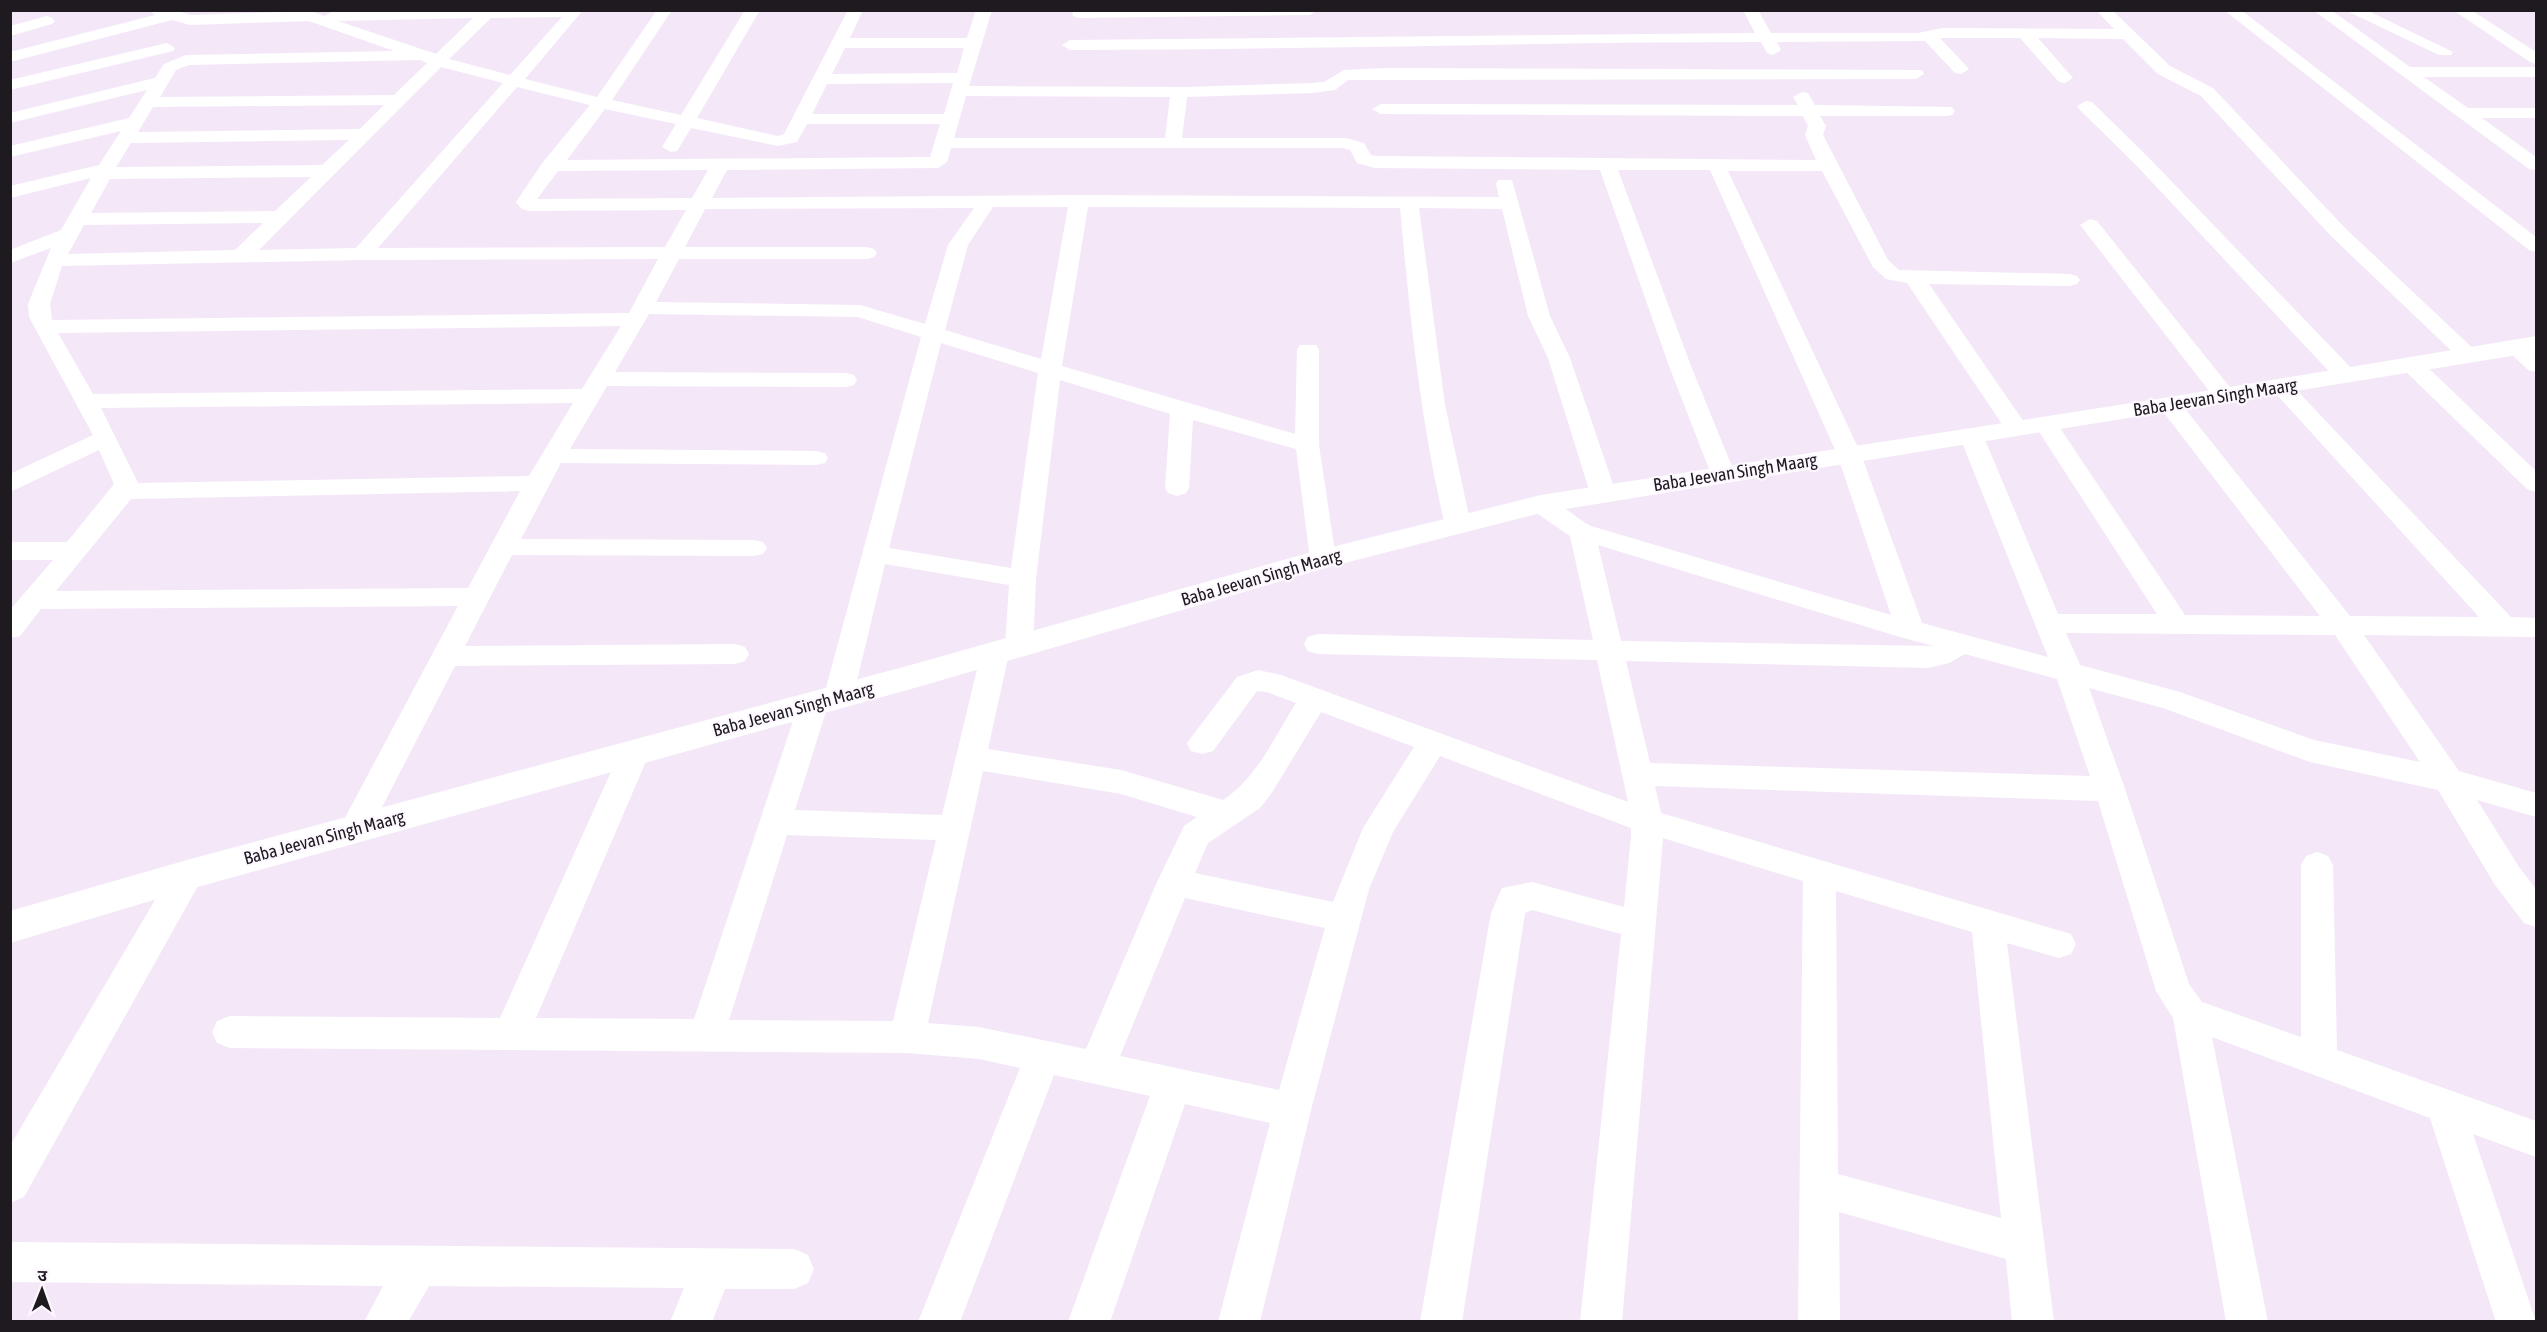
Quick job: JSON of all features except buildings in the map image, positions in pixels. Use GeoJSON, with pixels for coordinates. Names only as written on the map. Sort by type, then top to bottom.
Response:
{"type":"FeatureCollection","features":[{"type":"Feature","properties":{"kind":"street"},"geometry":{"type":"LineString","coordinates":[[665,10],[601,103],[550,166],[526,202],[529,205],[1079,201],[1510,203]]}},
{"type":"Feature","properties":{"kind":"street"},"geometry":{"type":"LineString","coordinates":[[671,147],[753,10]]}},
{"type":"Feature","properties":{"kind":"street"},"geometry":{"type":"LineString","coordinates":[[310,16],[453,66],[518,80],[601,103],[778,141],[791,138],[856,10]]}},
{"type":"Feature","properties":{"kind":"street"},"geometry":{"type":"LineString","coordinates":[[924,202],[945,143],[984,10]]}},
{"type":"Feature","properties":{"kind":"street"},"geometry":{"type":"LineString","coordinates":[[1066,64],[1078,12],[1310,10]]}},
{"type":"Feature","properties":{"kind":"street"},"geometry":{"type":"LineString","coordinates":[[1750,10],[1809,110],[1817,126],[1815,140],[1827,166],[1884,269],[1893,275],[1914,278],[2070,280]]}},
{"type":"Feature","properties":{"kind":"street"},"geometry":{"type":"LineString","coordinates":[[2103,10],[2164,70],[2206,92],[2338,232],[2469,355]]}},
{"type":"Feature","properties":{"kind":"street"},"geometry":{"type":"LineString","coordinates":[[2231,10],[2536,246]]}},
{"type":"Feature","properties":{"kind":"street"},"geometry":{"type":"LineString","coordinates":[[2320,10],[2465,113],[2529,154],[2536,165]]}},
{"type":"Feature","properties":{"kind":"street"},"geometry":{"type":"LineString","coordinates":[[2352,10],[2445,52]]}},
{"type":"Feature","properties":{"kind":"street"},"geometry":{"type":"LineString","coordinates":[[2460,10],[2536,59]]}},
{"type":"Feature","properties":{"kind":"street"},"geometry":{"type":"LineString","coordinates":[[10,57],[160,12],[190,20],[253,14],[310,16],[575,11]]}},
{"type":"Feature","properties":{"kind":"street"},"geometry":{"type":"LineString","coordinates":[[362,254],[518,80],[575,11]]}},
{"type":"Feature","properties":{"kind":"street"},"geometry":{"type":"LineString","coordinates":[[241,256],[399,100],[434,58],[488,12]]}},
{"type":"Feature","properties":{"kind":"street"},"geometry":{"type":"LineString","coordinates":[[231,32],[253,14]]}},
{"type":"Feature","properties":{"kind":"street"},"geometry":{"type":"LineString","coordinates":[[10,31],[47,21]]}},
{"type":"Feature","properties":{"kind":"street"},"geometry":{"type":"LineString","coordinates":[[2495,31],[2526,32]]}},
{"type":"Feature","properties":{"kind":"street"},"geometry":{"type":"LineString","coordinates":[[1070,45],[1176,51],[1362,39],[1918,38],[1943,33],[2127,34]]}},
{"type":"Feature","properties":{"kind":"street"},"geometry":{"type":"LineString","coordinates":[[2024,33],[2065,78]]}},
{"type":"Feature","properties":{"kind":"street"},"geometry":{"type":"LineString","coordinates":[[1929,36],[1961,69]]}},
{"type":"Feature","properties":{"kind":"street"},"geometry":{"type":"LineString","coordinates":[[839,43],[974,43]]}},
{"type":"Feature","properties":{"kind":"street"},"geometry":{"type":"LineString","coordinates":[[199,59],[215,46]]}},
{"type":"Feature","properties":{"kind":"street"},"geometry":{"type":"LineString","coordinates":[[10,85],[167,48]]}},
{"type":"Feature","properties":{"kind":"street"},"geometry":{"type":"LineString","coordinates":[[10,629],[124,491],[126,484],[106,438],[44,327],[39,304],[54,260],[160,82],[176,62],[199,59],[434,58]]}},
{"type":"Feature","properties":{"kind":"street"},"geometry":{"type":"LineString","coordinates":[[74,70],[88,100]]}},
{"type":"Feature","properties":{"kind":"street"},"geometry":{"type":"LineString","coordinates":[[2407,72],[2536,72]]}},
{"type":"Feature","properties":{"kind":"street"},"geometry":{"type":"LineString","coordinates":[[2512,72],[2536,84]]}},
{"type":"Feature","properties":{"kind":"street"},"geometry":{"type":"LineString","coordinates":[[820,79],[1171,88],[1313,88],[1329,86],[1344,75],[1386,73],[1916,74]]}},
{"type":"Feature","properties":{"kind":"street"},"geometry":{"type":"LineString","coordinates":[[10,118],[160,82]]}},
{"type":"Feature","properties":{"kind":"street"},"geometry":{"type":"LineString","coordinates":[[1171,88],[1173,142]]}},
{"type":"Feature","properties":{"kind":"street"},"geometry":{"type":"LineString","coordinates":[[148,102],[399,100]]}},
{"type":"Feature","properties":{"kind":"street"},"geometry":{"type":"LineString","coordinates":[[2086,106],[2143,162],[2345,375]]}},
{"type":"Feature","properties":{"kind":"street"},"geometry":{"type":"LineString","coordinates":[[1381,109],[1946,111]]}},
{"type":"Feature","properties":{"kind":"street"},"geometry":{"type":"LineString","coordinates":[[2465,113],[2536,112]]}},
{"type":"Feature","properties":{"kind":"street"},"geometry":{"type":"LineString","coordinates":[[800,119],[951,119]]}},
{"type":"Feature","properties":{"kind":"street"},"geometry":{"type":"LineString","coordinates":[[833,138],[842,119]]}},
{"type":"Feature","properties":{"kind":"street"},"geometry":{"type":"LineString","coordinates":[[10,152],[130,130],[364,134]]}},
{"type":"Feature","properties":{"kind":"street"},"geometry":{"type":"LineString","coordinates":[[945,143],[1346,143],[1358,147],[1364,159],[1376,162],[1827,166]]}},
{"type":"Feature","properties":{"kind":"street"},"geometry":{"type":"LineString","coordinates":[[550,166],[938,162]]}},
{"type":"Feature","properties":{"kind":"street"},"geometry":{"type":"LineString","coordinates":[[1500,164],[1539,315],[1557,352],[1603,493]]}},
{"type":"Feature","properties":{"kind":"street"},"geometry":{"type":"LineString","coordinates":[[1607,164],[1680,366],[1724,474]]}},
{"type":"Feature","properties":{"kind":"street"},"geometry":{"type":"LineString","coordinates":[[1716,164],[1849,454],[1910,630]]}},
{"type":"Feature","properties":{"kind":"street"},"geometry":{"type":"LineString","coordinates":[[355,829],[537,483],[639,314],[720,165]]}},
{"type":"Feature","properties":{"kind":"street"},"geometry":{"type":"LineString","coordinates":[[10,192],[105,171],[327,171]]}},
{"type":"Feature","properties":{"kind":"street"},"geometry":{"type":"LineString","coordinates":[[906,1037],[971,759],[1007,650],[1023,579],[1049,369],[1079,201]]}},
{"type":"Feature","properties":{"kind":"street"},"geometry":{"type":"LineString","coordinates":[[1409,201],[1437,429],[1446,482],[1458,525]]}},
{"type":"Feature","properties":{"kind":"street"},"geometry":{"type":"LineString","coordinates":[[706,1037],[776,822],[826,700],[876,554],[914,399],[961,237],[982,211],[985,202]]}},
{"type":"Feature","properties":{"kind":"street"},"geometry":{"type":"LineString","coordinates":[[10,257],[72,227],[281,217]]}},
{"type":"Feature","properties":{"kind":"street"},"geometry":{"type":"LineString","coordinates":[[2090,225],[2225,396]]}},
{"type":"Feature","properties":{"kind":"street"},"geometry":{"type":"LineString","coordinates":[[54,260],[362,254],[867,253]]}},
{"type":"Feature","properties":{"kind":"street"},"geometry":{"type":"LineString","coordinates":[[1914,278],[2031,426],[2176,622]]}},
{"type":"Feature","properties":{"kind":"street"},"geometry":{"type":"LineString","coordinates":[[44,327],[842,309],[877,315],[1182,410],[1307,445]]}},
{"type":"Feature","properties":{"kind":"street"},"geometry":{"type":"LineString","coordinates":[[1308,350],[1307,445],[1323,559]]}},
{"type":"Feature","properties":{"kind":"street","name":"Baba Jeevan Singh Maarg"},"geometry":{"type":"LineString","coordinates":[[10,927],[187,875],[1007,650],[1323,559],[1540,504],[2170,405],[2469,355],[2530,352]]}},
{"type":"Feature","properties":{"kind":"street"},"geometry":{"type":"LineString","coordinates":[[2411,364],[2536,484]]}},
{"type":"Feature","properties":{"kind":"street"},"geometry":{"type":"LineString","coordinates":[[84,401],[846,380]]}},
{"type":"Feature","properties":{"kind":"street"},"geometry":{"type":"LineString","coordinates":[[2280,386],[2504,627]]}},
{"type":"Feature","properties":{"kind":"street"},"geometry":{"type":"LineString","coordinates":[[2170,405],[2343,626],[2448,780],[2507,876],[2536,913]]}},
{"type":"Feature","properties":{"kind":"street"},"geometry":{"type":"LineString","coordinates":[[1177,488],[1182,410]]}},
{"type":"Feature","properties":{"kind":"street"},"geometry":{"type":"LineString","coordinates":[[1971,435],[2069,673],[2110,789],[2174,991],[2190,1013],[2247,1322]]}},
{"type":"Feature","properties":{"kind":"street"},"geometry":{"type":"LineString","coordinates":[[10,484],[106,438]]}},
{"type":"Feature","properties":{"kind":"street"},"geometry":{"type":"LineString","coordinates":[[554,456],[816,458]]}},
{"type":"Feature","properties":{"kind":"street"},"geometry":{"type":"LineString","coordinates":[[124,491],[537,483]]}},
{"type":"Feature","properties":{"kind":"street"},"geometry":{"type":"LineString","coordinates":[[1540,504],[1582,532],[1910,630],[2170,699],[2321,754],[2448,780],[2536,805]]}},
{"type":"Feature","properties":{"kind":"street"},"geometry":{"type":"LineString","coordinates":[[1582,532],[1638,774],[1646,821],[1601,1322]]}},
{"type":"Feature","properties":{"kind":"street"},"geometry":{"type":"LineString","coordinates":[[503,547],[754,548]]}},
{"type":"Feature","properties":{"kind":"street"},"geometry":{"type":"LineString","coordinates":[[10,551],[76,551]]}},
{"type":"Feature","properties":{"kind":"street"},"geometry":{"type":"LineString","coordinates":[[876,554],[1023,579]]}},
{"type":"Feature","properties":{"kind":"street"},"geometry":{"type":"LineString","coordinates":[[35,600],[476,597]]}},
{"type":"Feature","properties":{"kind":"street"},"geometry":{"type":"LineString","coordinates":[[2048,624],[2176,622],[2536,627]]}},
{"type":"Feature","properties":{"kind":"street"},"geometry":{"type":"LineString","coordinates":[[1318,644],[1928,658],[1939,656],[1961,644]]}},
{"type":"Feature","properties":{"kind":"street"},"geometry":{"type":"LineString","coordinates":[[445,656],[735,654]]}},
{"type":"Feature","properties":{"kind":"street"},"geometry":{"type":"LineString","coordinates":[[1202,743],[1247,684],[1258,680],[1271,682],[1646,821],[2059,944]]}},
{"type":"Feature","properties":{"kind":"street"},"geometry":{"type":"LineString","coordinates":[[1097,1067],[1173,882],[1195,835],[1244,803],[1260,786],[1314,698]]}},
{"type":"Feature","properties":{"kind":"street"},"geometry":{"type":"LineString","coordinates":[[1239,1322],[1343,918],[1363,863],[1379,828],[1433,741]]}},
{"type":"Feature","properties":{"kind":"street"},"geometry":{"type":"LineString","coordinates":[[511,1034],[635,752]]}},
{"type":"Feature","properties":{"kind":"street"},"geometry":{"type":"LineString","coordinates":[[971,759],[1121,782],[1227,814]]}},
{"type":"Feature","properties":{"kind":"street"},"geometry":{"type":"LineString","coordinates":[[1638,774],[2110,789]]}},
{"type":"Feature","properties":{"kind":"street"},"geometry":{"type":"LineString","coordinates":[[776,822],[955,828]]}},
{"type":"Feature","properties":{"kind":"street"},"geometry":{"type":"LineString","coordinates":[[2317,865],[2319,1060]]}},
{"type":"Feature","properties":{"kind":"street"},"geometry":{"type":"LineString","coordinates":[[1819,872],[1819,1322]]}},
{"type":"Feature","properties":{"kind":"street"},"geometry":{"type":"LineString","coordinates":[[10,1184],[187,875]]}},
{"type":"Feature","properties":{"kind":"street"},"geometry":{"type":"LineString","coordinates":[[1173,882],[1343,918]]}},
{"type":"Feature","properties":{"kind":"street"},"geometry":{"type":"LineString","coordinates":[[1441,1322],[1508,913],[1514,898],[1532,896],[1638,925]]}},
{"type":"Feature","properties":{"kind":"street"},"geometry":{"type":"LineString","coordinates":[[1988,923],[2032,1322]]}},
{"type":"Feature","properties":{"kind":"street"},"geometry":{"type":"LineString","coordinates":[[2190,1013],[2536,1139]]}},
{"type":"Feature","properties":{"kind":"street"},"geometry":{"type":"LineString","coordinates":[[230,1032],[906,1037],[979,1043],[1292,1110]]}},
{"type":"Feature","properties":{"kind":"street"},"geometry":{"type":"LineString","coordinates":[[939,1322],[1043,1056]]}},
{"type":"Feature","properties":{"kind":"street"},"geometry":{"type":"LineString","coordinates":[[1089,1322],[1173,1084]]}},
{"type":"Feature","properties":{"kind":"street"},"geometry":{"type":"LineString","coordinates":[[2444,1104],[2517,1322]]}},
{"type":"Feature","properties":{"kind":"street"},"geometry":{"type":"LineString","coordinates":[[1819,1188],[2024,1244]]}},
{"type":"Feature","properties":{"kind":"street"},"geometry":{"type":"LineString","coordinates":[[10,1262],[794,1269]]}},
{"type":"Feature","properties":{"kind":"street"},"geometry":{"type":"LineString","coordinates":[[386,1322],[418,1265]]}},
{"type":"Feature","properties":{"kind":"street"},"geometry":{"type":"LineString","coordinates":[[691,1322],[714,1267]]}}]}
